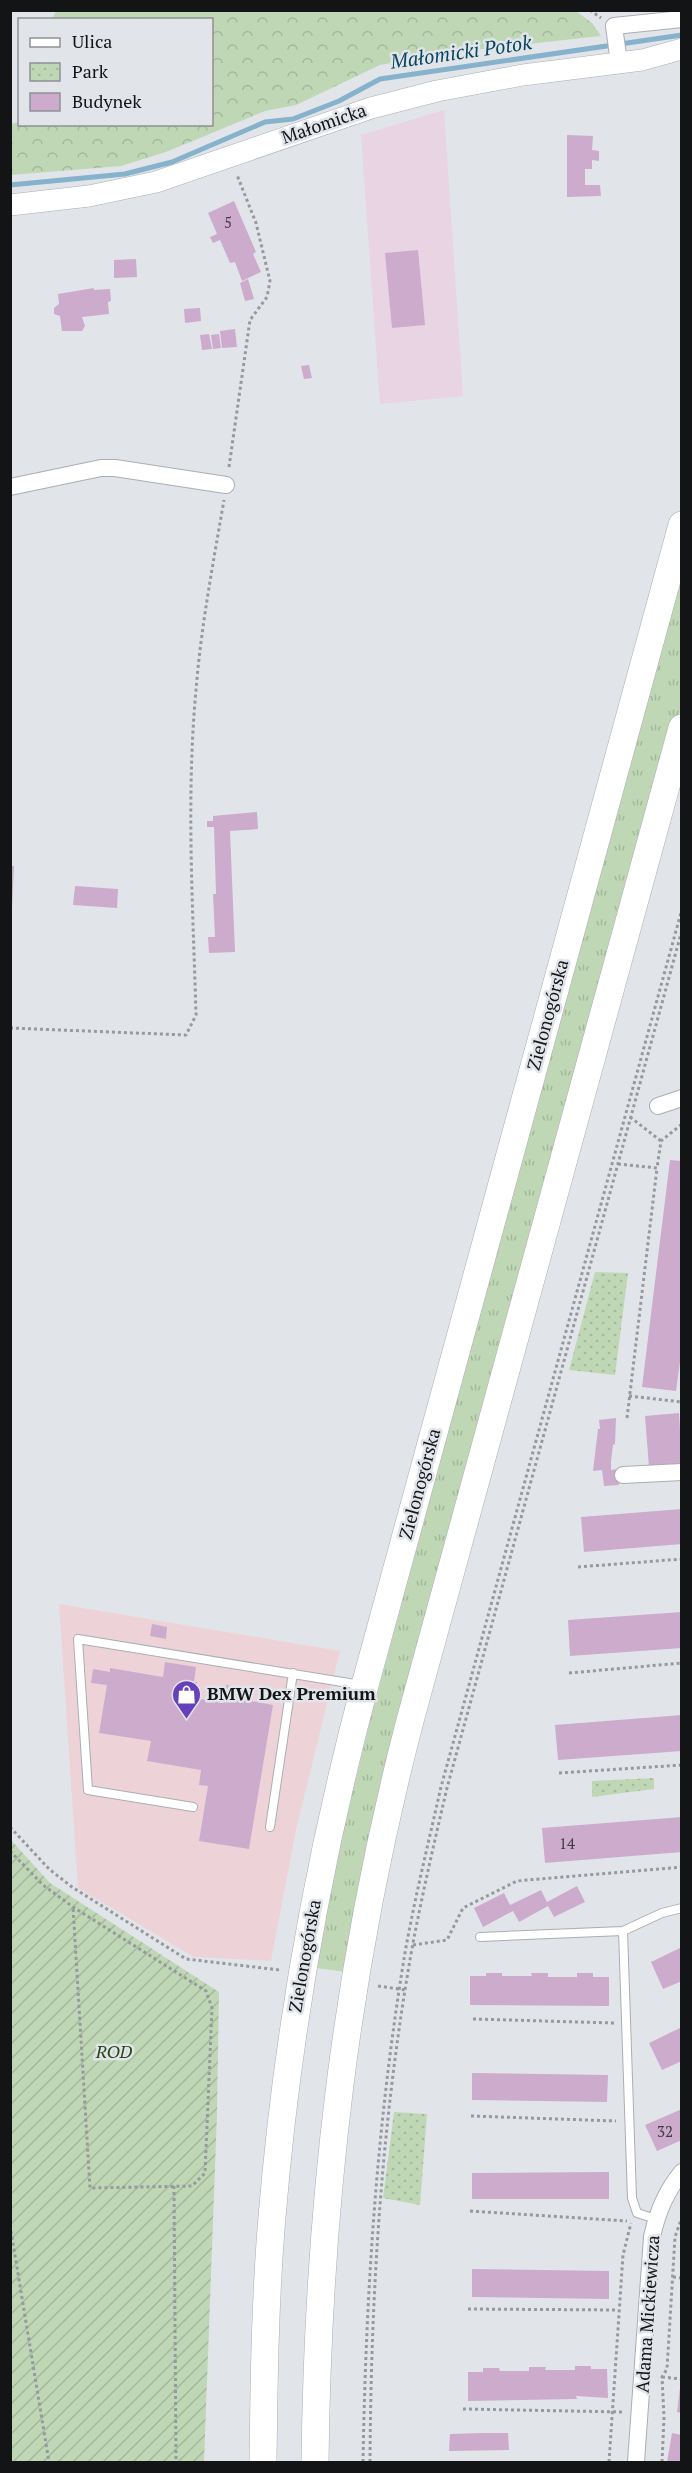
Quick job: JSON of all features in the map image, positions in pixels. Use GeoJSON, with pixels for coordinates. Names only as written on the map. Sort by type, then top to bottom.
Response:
{"type":"FeatureCollection","features":[{"type":"Feature","properties":{"kind":"main road","name":"Zielonogórska"},"geometry":{"type":"LineString","coordinates":[[263,2463],[269,2253],[292,2037],[308,1932],[326,1841],[365,1685],[681,525]]}},
{"type":"Feature","properties":{"kind":"main road"},"geometry":{"type":"LineString","coordinates":[[315,2463],[319,2303],[330,2160],[351,1997],[375,1865],[411,1717],[681,728]]}},
{"type":"Feature","properties":{"kind":"street"},"geometry":{"type":"LineString","coordinates":[[617,49],[614,26],[681,19]]}},
{"type":"Feature","properties":{"kind":"street","name":"Małomicka"},"geometry":{"type":"LineString","coordinates":[[10,205],[118,191],[160,181],[371,108],[429,92],[506,78],[617,49],[642,60],[681,61]]}},
{"type":"Feature","properties":{"kind":"street","name":"Małomicka"},"geometry":{"type":"LineString","coordinates":[[642,60],[681,49]]}},
{"type":"Feature","properties":{"kind":"street"},"geometry":{"type":"LineString","coordinates":[[10,487],[108,468],[226,485]]}},
{"type":"Feature","properties":{"kind":"street"},"geometry":{"type":"LineString","coordinates":[[658,1106],[681,1098]]}},
{"type":"Feature","properties":{"kind":"street"},"geometry":{"type":"LineString","coordinates":[[623,1475],[681,1472]]}},
{"type":"Feature","properties":{"kind":"street","name":"Adama Mickiewicza"},"geometry":{"type":"LineString","coordinates":[[636,2463],[650,2258],[656,2219],[665,2197],[681,2172]]}},
{"type":"Feature","properties":{"kind":"lane"},"geometry":{"type":"LineString","coordinates":[[193,1807],[88,1790],[78,1639],[365,1685]]}},
{"type":"Feature","properties":{"kind":"lane"},"geometry":{"type":"LineString","coordinates":[[270,1827],[293,1673]]}},
{"type":"Feature","properties":{"kind":"lane"},"geometry":{"type":"LineString","coordinates":[[480,1937],[623,1931],[662,1912],[681,1908]]}},
{"type":"Feature","properties":{"kind":"lane"},"geometry":{"type":"LineString","coordinates":[[623,1931],[628,2024],[632,2198],[637,2213],[656,2219]]}},
{"type":"Feature","properties":{"kind":"path"},"geometry":{"type":"LineString","coordinates":[[10,1028],[186,1035],[196,1015],[190,801],[192,742],[203,626],[250,320],[267,297],[270,281],[256,223],[230,157]]}},
{"type":"Feature","properties":{"kind":"path"},"geometry":{"type":"LineString","coordinates":[[363,2463],[365,2354],[374,2197],[400,1989],[420,1880],[441,1787],[681,909]]}},
{"type":"Feature","properties":{"kind":"path"},"geometry":{"type":"LineString","coordinates":[[370,2463],[371,2355],[380,2197],[389,2113],[413,1945],[447,1788],[681,930]]}},
{"type":"Feature","properties":{"kind":"path"},"geometry":{"type":"LineString","coordinates":[[630,1117],[660,1141]]}},
{"type":"Feature","properties":{"kind":"path"},"geometry":{"type":"LineString","coordinates":[[627,1418],[660,1141],[681,1124]]}},
{"type":"Feature","properties":{"kind":"path"},"geometry":{"type":"LineString","coordinates":[[617,1164],[657,1168]]}},
{"type":"Feature","properties":{"kind":"path"},"geometry":{"type":"LineString","coordinates":[[629,1396],[681,1401]]}},
{"type":"Feature","properties":{"kind":"path"},"geometry":{"type":"LineString","coordinates":[[578,1567],[681,1559]]}},
{"type":"Feature","properties":{"kind":"path"},"geometry":{"type":"LineString","coordinates":[[569,1673],[681,1663]]}},
{"type":"Feature","properties":{"kind":"path"},"geometry":{"type":"LineString","coordinates":[[559,1773],[681,1765]]}},
{"type":"Feature","properties":{"kind":"path"},"geometry":{"type":"LineString","coordinates":[[10,1827],[50,1869],[72,1887],[186,1959],[280,1970]]}},
{"type":"Feature","properties":{"kind":"path"},"geometry":{"type":"LineString","coordinates":[[10,1851],[43,1885],[73,1907],[206,1991],[212,2008],[206,2173],[192,2186],[90,2188],[73,1907]]}},
{"type":"Feature","properties":{"kind":"path"},"geometry":{"type":"LineString","coordinates":[[413,1945],[447,1940],[463,1908],[517,1881],[681,1868]]}},
{"type":"Feature","properties":{"kind":"path"},"geometry":{"type":"LineString","coordinates":[[473,2019],[628,2024]]}},
{"type":"Feature","properties":{"kind":"path"},"geometry":{"type":"LineString","coordinates":[[471,2116],[630,2122]]}},
{"type":"Feature","properties":{"kind":"path"},"geometry":{"type":"LineString","coordinates":[[174,2186],[176,2463]]}},
{"type":"Feature","properties":{"kind":"path"},"geometry":{"type":"LineString","coordinates":[[470,2211],[632,2221]]}},
{"type":"Feature","properties":{"kind":"path"},"geometry":{"type":"LineString","coordinates":[[662,2463],[664,2418],[662,2377],[667,2369],[675,2238],[681,2217]]}},
{"type":"Feature","properties":{"kind":"path"},"geometry":{"type":"LineString","coordinates":[[10,2226],[49,2463]]}},
{"type":"Feature","properties":{"kind":"path"},"geometry":{"type":"LineString","coordinates":[[673,2277],[681,2278]]}},
{"type":"Feature","properties":{"kind":"path"},"geometry":{"type":"LineString","coordinates":[[468,2309],[618,2310]]}},
{"type":"Feature","properties":{"kind":"path"},"geometry":{"type":"LineString","coordinates":[[662,2377],[681,2379]]}},
{"type":"Feature","properties":{"kind":"path"},"geometry":{"type":"LineString","coordinates":[[463,2409],[640,2413]]}},
{"type":"Feature","properties":{"kind":"path"},"geometry":{"type":"LineString","coordinates":[[609,2463],[611,2411]]}},
{"type":"Feature","properties":{"kind":"shaded area"},"geometry":{"type":"Polygon","coordinates":[[[444,110],[463,396],[380,404],[361,135],[444,110]]]}},
{"type":"Feature","properties":{"kind":"shaded area"},"geometry":{"type":"Polygon","coordinates":[[[59,1604],[340,1651],[296,1830],[271,1961],[194,1957],[78,1888],[59,1604]]]}},
{"type":"Feature","properties":{"kind":"green space"},"geometry":{"type":"Polygon","coordinates":[[[56,11],[576,11],[592,23],[601,36],[455,52],[380,65],[296,105],[265,111],[166,152],[121,166],[11,175],[11,124],[18,122],[18,126],[213,126],[213,18],[52,18],[56,11]]]}},
{"type":"Feature","properties":{"kind":"green space"},"geometry":{"type":"Polygon","coordinates":[[[681,569],[681,707],[347,1972],[316,1968],[336,1861],[369,1725],[681,569]]]}},
{"type":"Feature","properties":{"kind":"green space"},"geometry":{"type":"Polygon","coordinates":[[[595,1272],[628,1273],[615,1375],[569,1370],[595,1272]]]}},
{"type":"Feature","properties":{"kind":"green space"},"geometry":{"type":"Polygon","coordinates":[[[654,1778],[654,1789],[592,1797],[592,1781],[654,1778]]]}},
{"type":"Feature","properties":{"kind":"green space","name":"ROD"},"geometry":{"type":"Polygon","coordinates":[[[11,1840],[50,1883],[219,1992],[217,2114],[204,2462],[11,2462],[11,1840]]]}},
{"type":"Feature","properties":{"kind":"green space"},"geometry":{"type":"Polygon","coordinates":[[[394,2112],[427,2114],[420,2205],[383,2198],[394,2112]]]}},
{"type":"Feature","properties":{"kind":"building"},"geometry":{"type":"Polygon","coordinates":[[[567,135],[593,136],[592,150],[599,151],[599,161],[592,160],[592,169],[585,169],[585,185],[600,185],[601,196],[567,197],[567,135]]]}},
{"type":"Feature","properties":{"kind":"building"},"geometry":{"type":"Polygon","coordinates":[[[234,201],[256,252],[253,254],[261,272],[242,281],[235,262],[230,263],[220,240],[213,243],[210,237],[217,234],[208,213],[234,201]]]}},
{"type":"Feature","properties":{"kind":"building"},"geometry":{"type":"Polygon","coordinates":[[[418,250],[425,325],[392,328],[385,253],[418,250]]]}},
{"type":"Feature","properties":{"kind":"building"},"geometry":{"type":"Polygon","coordinates":[[[136,259],[137,277],[114,278],[114,260],[136,259]]]}},
{"type":"Feature","properties":{"kind":"building"},"geometry":{"type":"Polygon","coordinates":[[[248,279],[254,299],[245,301],[240,283],[248,279]]]}},
{"type":"Feature","properties":{"kind":"building"},"geometry":{"type":"Polygon","coordinates":[[[94,288],[94,290],[110,289],[109,314],[82,317],[85,326],[82,331],[62,331],[60,316],[54,314],[54,308],[59,304],[58,294],[94,288]]]}},
{"type":"Feature","properties":{"kind":"building"},"geometry":{"type":"Polygon","coordinates":[[[200,308],[201,321],[185,323],[184,309],[200,308]]]}},
{"type":"Feature","properties":{"kind":"building"},"geometry":{"type":"Polygon","coordinates":[[[235,329],[237,347],[222,348],[220,331],[235,329]]]}},
{"type":"Feature","properties":{"kind":"building"},"geometry":{"type":"Polygon","coordinates":[[[209,334],[212,349],[202,350],[200,335],[209,334]]]}},
{"type":"Feature","properties":{"kind":"building"},"geometry":{"type":"Polygon","coordinates":[[[219,334],[221,348],[213,349],[211,335],[219,334]]]}},
{"type":"Feature","properties":{"kind":"building"},"geometry":{"type":"Polygon","coordinates":[[[309,365],[312,378],[304,379],[301,366],[309,365]]]}},
{"type":"Feature","properties":{"kind":"building"},"geometry":{"type":"Polygon","coordinates":[[[257,812],[258,829],[230,831],[235,952],[209,953],[208,937],[215,937],[213,894],[216,894],[214,827],[207,827],[207,821],[213,821],[213,816],[257,812]]]}},
{"type":"Feature","properties":{"kind":"building"},"geometry":{"type":"Polygon","coordinates":[[[10,866],[14,866],[12,908],[10,908],[10,866]]]}},
{"type":"Feature","properties":{"kind":"building"},"geometry":{"type":"Polygon","coordinates":[[[75,886],[118,889],[117,908],[73,905],[75,886]]]}},
{"type":"Feature","properties":{"kind":"building"},"geometry":{"type":"Polygon","coordinates":[[[670,1160],[682,1161],[682,1347],[676,1391],[642,1387],[670,1160]]]}},
{"type":"Feature","properties":{"kind":"building"},"geometry":{"type":"Polygon","coordinates":[[[679,1413],[682,1465],[649,1467],[645,1416],[679,1413]]]}},
{"type":"Feature","properties":{"kind":"building"},"geometry":{"type":"Polygon","coordinates":[[[616,1418],[611,1470],[617,1469],[619,1485],[604,1486],[602,1470],[593,1471],[598,1429],[600,1429],[599,1420],[616,1418]]]}},
{"type":"Feature","properties":{"kind":"building"},"geometry":{"type":"Polygon","coordinates":[[[682,1509],[682,1544],[584,1552],[581,1517],[682,1509]]]}},
{"type":"Feature","properties":{"kind":"building"},"geometry":{"type":"Polygon","coordinates":[[[682,1612],[682,1648],[570,1656],[568,1620],[682,1612]]]}},
{"type":"Feature","properties":{"kind":"building"},"geometry":{"type":"Polygon","coordinates":[[[152,1624],[167,1627],[166,1639],[150,1636],[152,1624]]]}},
{"type":"Feature","properties":{"kind":"building","name":"BMW Dex Premium"},"geometry":{"type":"Polygon","coordinates":[[[165,1662],[196,1667],[195,1698],[223,1703],[226,1685],[242,1687],[240,1699],[273,1705],[249,1849],[199,1841],[208,1786],[199,1785],[201,1770],[147,1761],[151,1741],[99,1733],[107,1685],[91,1683],[93,1669],[110,1672],[110,1668],[163,1677],[165,1662]]]}},
{"type":"Feature","properties":{"kind":"building"},"geometry":{"type":"Polygon","coordinates":[[[682,1715],[682,1751],[558,1760],[555,1725],[682,1715]]]}},
{"type":"Feature","properties":{"kind":"building"},"geometry":{"type":"Polygon","coordinates":[[[682,1817],[682,1852],[545,1863],[542,1828],[682,1817]]]}},
{"type":"Feature","properties":{"kind":"building"},"geometry":{"type":"Polygon","coordinates":[[[577,1886],[585,1902],[554,1917],[548,1906],[519,1922],[513,1911],[483,1927],[474,1908],[504,1893],[510,1905],[541,1890],[547,1902],[577,1886]]]}},
{"type":"Feature","properties":{"kind":"building"},"geometry":{"type":"Polygon","coordinates":[[[682,1947],[682,1981],[663,1989],[651,1962],[682,1947]]]}},
{"type":"Feature","properties":{"kind":"building"},"geometry":{"type":"Polygon","coordinates":[[[486,1973],[502,1973],[502,1976],[532,1976],[531,1973],[548,1973],[548,1977],[577,1977],[577,1973],[593,1973],[593,1977],[609,1977],[609,2006],[470,2005],[470,1976],[486,1976],[486,1973]]]}},
{"type":"Feature","properties":{"kind":"building"},"geometry":{"type":"Polygon","coordinates":[[[682,2027],[682,2061],[662,2070],[649,2043],[682,2027]]]}},
{"type":"Feature","properties":{"kind":"building"},"geometry":{"type":"Polygon","coordinates":[[[472,2073],[608,2075],[607,2102],[472,2100],[472,2073]]]}},
{"type":"Feature","properties":{"kind":"building"},"geometry":{"type":"Polygon","coordinates":[[[682,2109],[682,2140],[657,2151],[645,2125],[682,2109]]]}},
{"type":"Feature","properties":{"kind":"building"},"geometry":{"type":"Polygon","coordinates":[[[609,2172],[609,2199],[472,2199],[472,2173],[609,2172]]]}},
{"type":"Feature","properties":{"kind":"building"},"geometry":{"type":"Polygon","coordinates":[[[472,2269],[609,2271],[609,2299],[472,2297],[472,2269]]]}},
{"type":"Feature","properties":{"kind":"building"},"geometry":{"type":"Polygon","coordinates":[[[575,2366],[607,2369],[608,2398],[576,2396],[577,2399],[468,2401],[468,2372],[483,2372],[483,2368],[499,2368],[500,2371],[529,2371],[529,2367],[546,2367],[545,2370],[575,2370],[575,2366]]]}},
{"type":"Feature","properties":{"kind":"building"},"geometry":{"type":"Polygon","coordinates":[[[680,2388],[682,2389],[682,2413],[677,2412],[680,2388]]]}},
{"type":"Feature","properties":{"kind":"building"},"geometry":{"type":"Polygon","coordinates":[[[508,2433],[509,2450],[449,2451],[450,2434],[508,2433]]]}},
{"type":"Feature","properties":{"kind":"building"},"geometry":{"type":"Polygon","coordinates":[[[672,2433],[682,2435],[682,2462],[667,2462],[672,2433]]]}},
{"type":"Feature","properties":{"kind":"waterway","name":"Małomicki Potok"},"geometry":{"type":"LineString","coordinates":[[10,185],[125,174],[172,162],[265,122],[293,119],[339,101],[380,79],[682,35]]}},
{"type":"Feature","properties":{"kind":"place","name":"BMW Dex Premium"},"geometry":{"type":"Point","coordinates":[186,1720]}}]}
